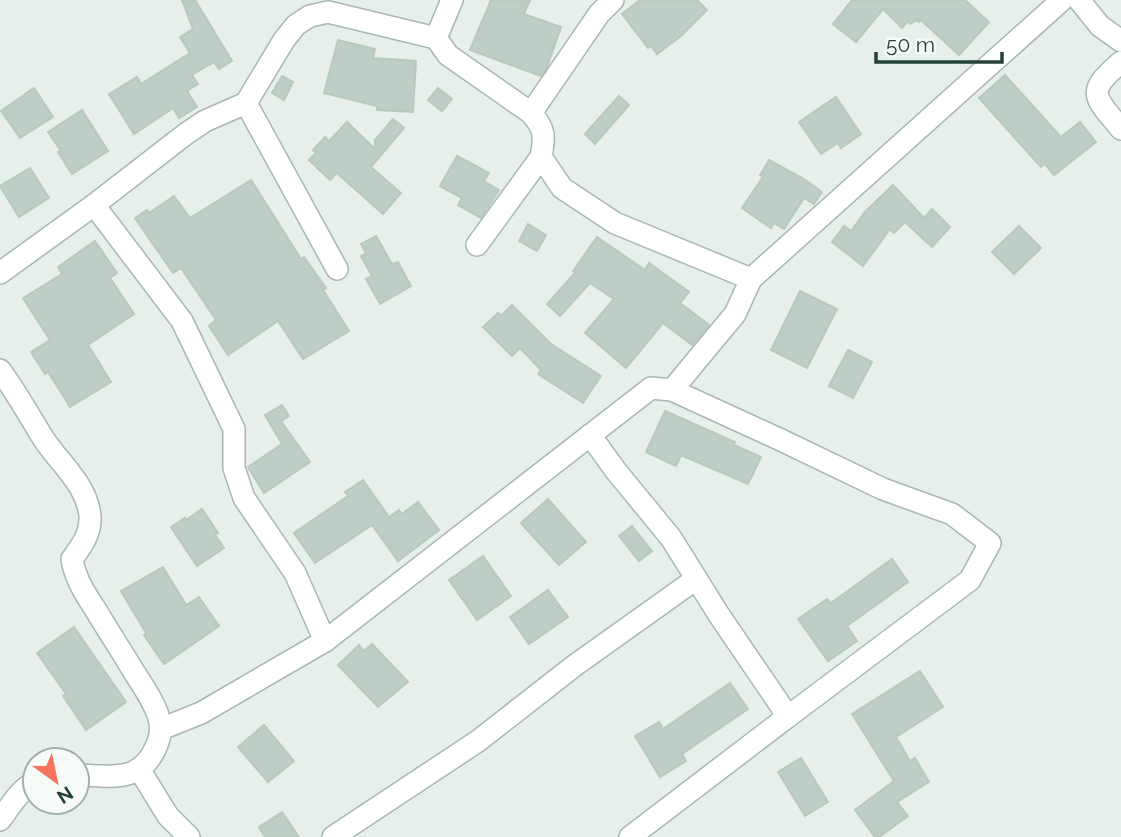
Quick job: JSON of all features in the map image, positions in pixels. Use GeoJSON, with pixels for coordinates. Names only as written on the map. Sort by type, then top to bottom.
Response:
{"type":"FeatureCollection","features":[{"type":"Feature","properties":{"kind":"street"},"geometry":{"type":"LineString","coordinates":[[436,38],[452,0]]}},
{"type":"Feature","properties":{"kind":"street"},"geometry":{"type":"LineString","coordinates":[[531,113],[599,14],[613,0]]}},
{"type":"Feature","properties":{"kind":"street"},"geometry":{"type":"LineString","coordinates":[[672,390],[734,314],[751,279],[1062,0]]}},
{"type":"Feature","properties":{"kind":"street"},"geometry":{"type":"LineString","coordinates":[[1079,0],[1100,26],[1119,63],[1098,83],[1096,93],[1121,129]]}},
{"type":"Feature","properties":{"kind":"street"},"geometry":{"type":"LineString","coordinates":[[0,273],[187,133],[205,121],[246,103],[296,25],[324,6],[436,38],[448,55],[531,113],[541,125],[544,139],[541,156],[477,246]]}},
{"type":"Feature","properties":{"kind":"street"},"geometry":{"type":"LineString","coordinates":[[1100,26],[1121,41]]}},
{"type":"Feature","properties":{"kind":"street"},"geometry":{"type":"LineString","coordinates":[[246,103],[337,269]]}},
{"type":"Feature","properties":{"kind":"street"},"geometry":{"type":"LineString","coordinates":[[541,156],[562,188],[615,223],[751,279]]}},
{"type":"Feature","properties":{"kind":"street"},"geometry":{"type":"LineString","coordinates":[[94,205],[182,321],[234,429],[234,468],[244,498],[295,573],[325,641]]}},
{"type":"Feature","properties":{"kind":"street"},"geometry":{"type":"LineString","coordinates":[[0,370],[19,396],[44,440],[82,490],[90,516],[87,539],[72,559],[74,573],[159,716],[161,729],[158,745],[139,769],[130,774],[91,775]]}},
{"type":"Feature","properties":{"kind":"street"},"geometry":{"type":"LineString","coordinates":[[161,729],[201,713],[325,641],[651,388],[672,390],[883,489],[952,514],[990,543],[970,580],[630,837]]}},
{"type":"Feature","properties":{"kind":"street"},"geometry":{"type":"LineString","coordinates":[[590,435],[671,538],[781,706],[786,718]]}},
{"type":"Feature","properties":{"kind":"street"},"geometry":{"type":"LineString","coordinates":[[333,837],[478,741],[574,666],[696,579]]}},
{"type":"Feature","properties":{"kind":"street"},"geometry":{"type":"LineString","coordinates":[[139,769],[168,816],[189,837]]}},
{"type":"Feature","properties":{"kind":"street"},"geometry":{"type":"LineString","coordinates":[[0,820],[21,793]]}},
{"type":"Feature","properties":{"kind":"building"},"geometry":{"type":"Polygon","coordinates":[[[182,0],[195,0],[232,61],[219,69],[214,62],[192,75],[198,84],[187,91],[197,107],[179,118],[173,108],[134,134],[109,94],[137,77],[141,84],[190,53],[180,37],[193,29],[182,0]]]}},
{"type":"Feature","properties":{"kind":"building"},"geometry":{"type":"Polygon","coordinates":[[[491,0],[530,0],[524,14],[561,27],[547,67],[541,76],[470,50],[491,0]]]}},
{"type":"Feature","properties":{"kind":"building"},"geometry":{"type":"Polygon","coordinates":[[[640,0],[697,0],[707,10],[681,36],[657,54],[651,46],[648,48],[622,14],[640,0]]]}},
{"type":"Feature","properties":{"kind":"building"},"geometry":{"type":"Polygon","coordinates":[[[852,0],[965,0],[989,22],[959,55],[921,20],[910,24],[908,21],[902,28],[883,9],[856,42],[833,24],[852,0]]]}},
{"type":"Feature","properties":{"kind":"building"},"geometry":{"type":"Polygon","coordinates":[[[338,40],[375,49],[373,58],[416,61],[413,112],[377,110],[377,106],[324,93],[338,40]]]}},
{"type":"Feature","properties":{"kind":"building"},"geometry":{"type":"Polygon","coordinates":[[[1005,75],[1061,137],[1080,122],[1096,142],[1054,175],[1045,164],[1041,167],[979,98],[1005,75]]]}},
{"type":"Feature","properties":{"kind":"building"},"geometry":{"type":"Polygon","coordinates":[[[282,76],[293,82],[284,100],[272,93],[282,76]]]}},
{"type":"Feature","properties":{"kind":"building"},"geometry":{"type":"Polygon","coordinates":[[[34,88],[53,117],[20,138],[1,111],[34,88]]]}},
{"type":"Feature","properties":{"kind":"building"},"geometry":{"type":"Polygon","coordinates":[[[438,88],[452,99],[442,111],[428,100],[438,88]]]}},
{"type":"Feature","properties":{"kind":"building"},"geometry":{"type":"Polygon","coordinates":[[[619,96],[629,105],[595,144],[585,134],[619,96]]]}},
{"type":"Feature","properties":{"kind":"building"},"geometry":{"type":"Polygon","coordinates":[[[836,97],[861,134],[841,148],[838,143],[821,154],[799,122],[836,97]]]}},
{"type":"Feature","properties":{"kind":"building"},"geometry":{"type":"Polygon","coordinates":[[[82,110],[108,151],[72,174],[48,132],[82,110]]]}},
{"type":"Feature","properties":{"kind":"building"},"geometry":{"type":"Polygon","coordinates":[[[393,119],[404,128],[371,167],[401,193],[383,214],[337,173],[330,180],[309,160],[316,153],[313,150],[325,137],[329,141],[347,122],[375,149],[375,140],[393,119]]]}},
{"type":"Feature","properties":{"kind":"building"},"geometry":{"type":"Polygon","coordinates":[[[457,156],[489,173],[484,181],[499,190],[481,218],[458,205],[462,198],[440,186],[457,156]]]}},
{"type":"Feature","properties":{"kind":"building"},"geometry":{"type":"Polygon","coordinates":[[[769,160],[822,192],[814,204],[804,198],[784,229],[774,223],[771,228],[742,208],[763,177],[760,175],[769,160]]]}},
{"type":"Feature","properties":{"kind":"building"},"geometry":{"type":"Polygon","coordinates":[[[30,168],[49,198],[19,217],[0,186],[30,168]]]}},
{"type":"Feature","properties":{"kind":"building"},"geometry":{"type":"Polygon","coordinates":[[[251,180],[301,259],[304,257],[326,288],[323,290],[349,331],[303,359],[278,321],[228,355],[209,326],[216,320],[181,268],[173,273],[135,218],[147,210],[149,213],[174,196],[190,218],[251,180]]]}},
{"type":"Feature","properties":{"kind":"building"},"geometry":{"type":"Polygon","coordinates":[[[893,185],[924,218],[932,209],[950,227],[932,247],[905,222],[894,233],[890,229],[863,266],[832,242],[844,226],[851,231],[865,212],[893,185]]]}},
{"type":"Feature","properties":{"kind":"building"},"geometry":{"type":"Polygon","coordinates":[[[528,224],[546,235],[537,251],[519,241],[528,224]]]}},
{"type":"Feature","properties":{"kind":"building"},"geometry":{"type":"Polygon","coordinates":[[[1019,226],[1041,248],[1014,274],[992,252],[1019,226]]]}},
{"type":"Feature","properties":{"kind":"building"},"geometry":{"type":"Polygon","coordinates":[[[376,236],[392,264],[398,262],[411,286],[380,304],[366,279],[372,276],[361,256],[366,253],[361,244],[376,236]]]}},
{"type":"Feature","properties":{"kind":"building"},"geometry":{"type":"Polygon","coordinates":[[[597,237],[645,270],[649,263],[689,292],[680,303],[709,325],[692,345],[663,323],[626,368],[585,333],[614,299],[590,283],[560,316],[547,304],[575,273],[573,271],[597,237]]]}},
{"type":"Feature","properties":{"kind":"building"},"geometry":{"type":"Polygon","coordinates":[[[95,241],[117,273],[110,278],[134,314],[88,345],[111,382],[70,407],[48,372],[45,374],[31,352],[50,340],[23,298],[62,274],[58,267],[95,241]]]}},
{"type":"Feature","properties":{"kind":"building"},"geometry":{"type":"Polygon","coordinates":[[[800,291],[837,309],[807,368],[771,350],[800,291]]]}},
{"type":"Feature","properties":{"kind":"building"},"geometry":{"type":"Polygon","coordinates":[[[512,305],[551,344],[601,376],[583,403],[538,374],[541,370],[520,348],[512,356],[483,327],[498,313],[501,316],[512,305]]]}},
{"type":"Feature","properties":{"kind":"building"},"geometry":{"type":"Polygon","coordinates":[[[848,350],[872,362],[853,398],[829,386],[848,350]]]}},
{"type":"Feature","properties":{"kind":"building"},"geometry":{"type":"Polygon","coordinates":[[[282,405],[289,416],[281,421],[310,462],[264,493],[248,467],[282,444],[265,415],[282,405]]]}},
{"type":"Feature","properties":{"kind":"building"},"geometry":{"type":"Polygon","coordinates":[[[665,411],[735,442],[734,445],[761,457],[748,484],[681,455],[676,466],[646,452],[665,411]]]}},
{"type":"Feature","properties":{"kind":"building"},"geometry":{"type":"Polygon","coordinates":[[[363,480],[389,517],[399,510],[402,514],[418,502],[439,530],[398,561],[372,525],[315,563],[294,533],[348,496],[345,492],[363,480]]]}},
{"type":"Feature","properties":{"kind":"building"},"geometry":{"type":"Polygon","coordinates":[[[548,499],[586,542],[559,565],[521,523],[548,499]]]}},
{"type":"Feature","properties":{"kind":"building"},"geometry":{"type":"Polygon","coordinates":[[[202,509],[218,533],[215,535],[224,548],[197,566],[171,527],[202,509]]]}},
{"type":"Feature","properties":{"kind":"building"},"geometry":{"type":"Polygon","coordinates":[[[632,526],[652,551],[639,561],[619,536],[632,526]]]}},
{"type":"Feature","properties":{"kind":"building"},"geometry":{"type":"Polygon","coordinates":[[[483,556],[511,596],[477,620],[449,580],[483,556]]]}},
{"type":"Feature","properties":{"kind":"building"},"geometry":{"type":"Polygon","coordinates":[[[892,559],[908,582],[847,626],[857,641],[828,661],[798,619],[827,599],[831,603],[892,559]]]}},
{"type":"Feature","properties":{"kind":"building"},"geometry":{"type":"Polygon","coordinates":[[[163,567],[186,605],[199,597],[219,626],[164,664],[144,635],[146,633],[121,591],[163,567]]]}},
{"type":"Feature","properties":{"kind":"building"},"geometry":{"type":"Polygon","coordinates":[[[548,590],[568,617],[529,644],[510,617],[548,590]]]}},
{"type":"Feature","properties":{"kind":"building"},"geometry":{"type":"Polygon","coordinates":[[[74,627],[126,702],[86,730],[63,696],[66,694],[37,653],[74,627]]]}},
{"type":"Feature","properties":{"kind":"building"},"geometry":{"type":"Polygon","coordinates":[[[372,644],[408,682],[378,707],[338,665],[359,645],[364,651],[372,644]]]}},
{"type":"Feature","properties":{"kind":"building"},"geometry":{"type":"Polygon","coordinates":[[[920,671],[943,707],[896,737],[910,761],[915,758],[929,782],[897,802],[908,816],[879,837],[875,837],[855,810],[894,781],[852,714],[920,671]]]}},
{"type":"Feature","properties":{"kind":"building"},"geometry":{"type":"Polygon","coordinates":[[[730,683],[748,709],[682,754],[686,761],[660,777],[635,736],[659,722],[663,729],[730,683]]]}},
{"type":"Feature","properties":{"kind":"building"},"geometry":{"type":"Polygon","coordinates":[[[264,725],[294,761],[268,782],[238,747],[264,725]]]}},
{"type":"Feature","properties":{"kind":"building"},"geometry":{"type":"Polygon","coordinates":[[[801,758],[828,802],[805,816],[778,772],[801,758]]]}},
{"type":"Feature","properties":{"kind":"building"},"geometry":{"type":"Polygon","coordinates":[[[282,812],[299,837],[265,837],[259,827],[282,812]]]}}]}
